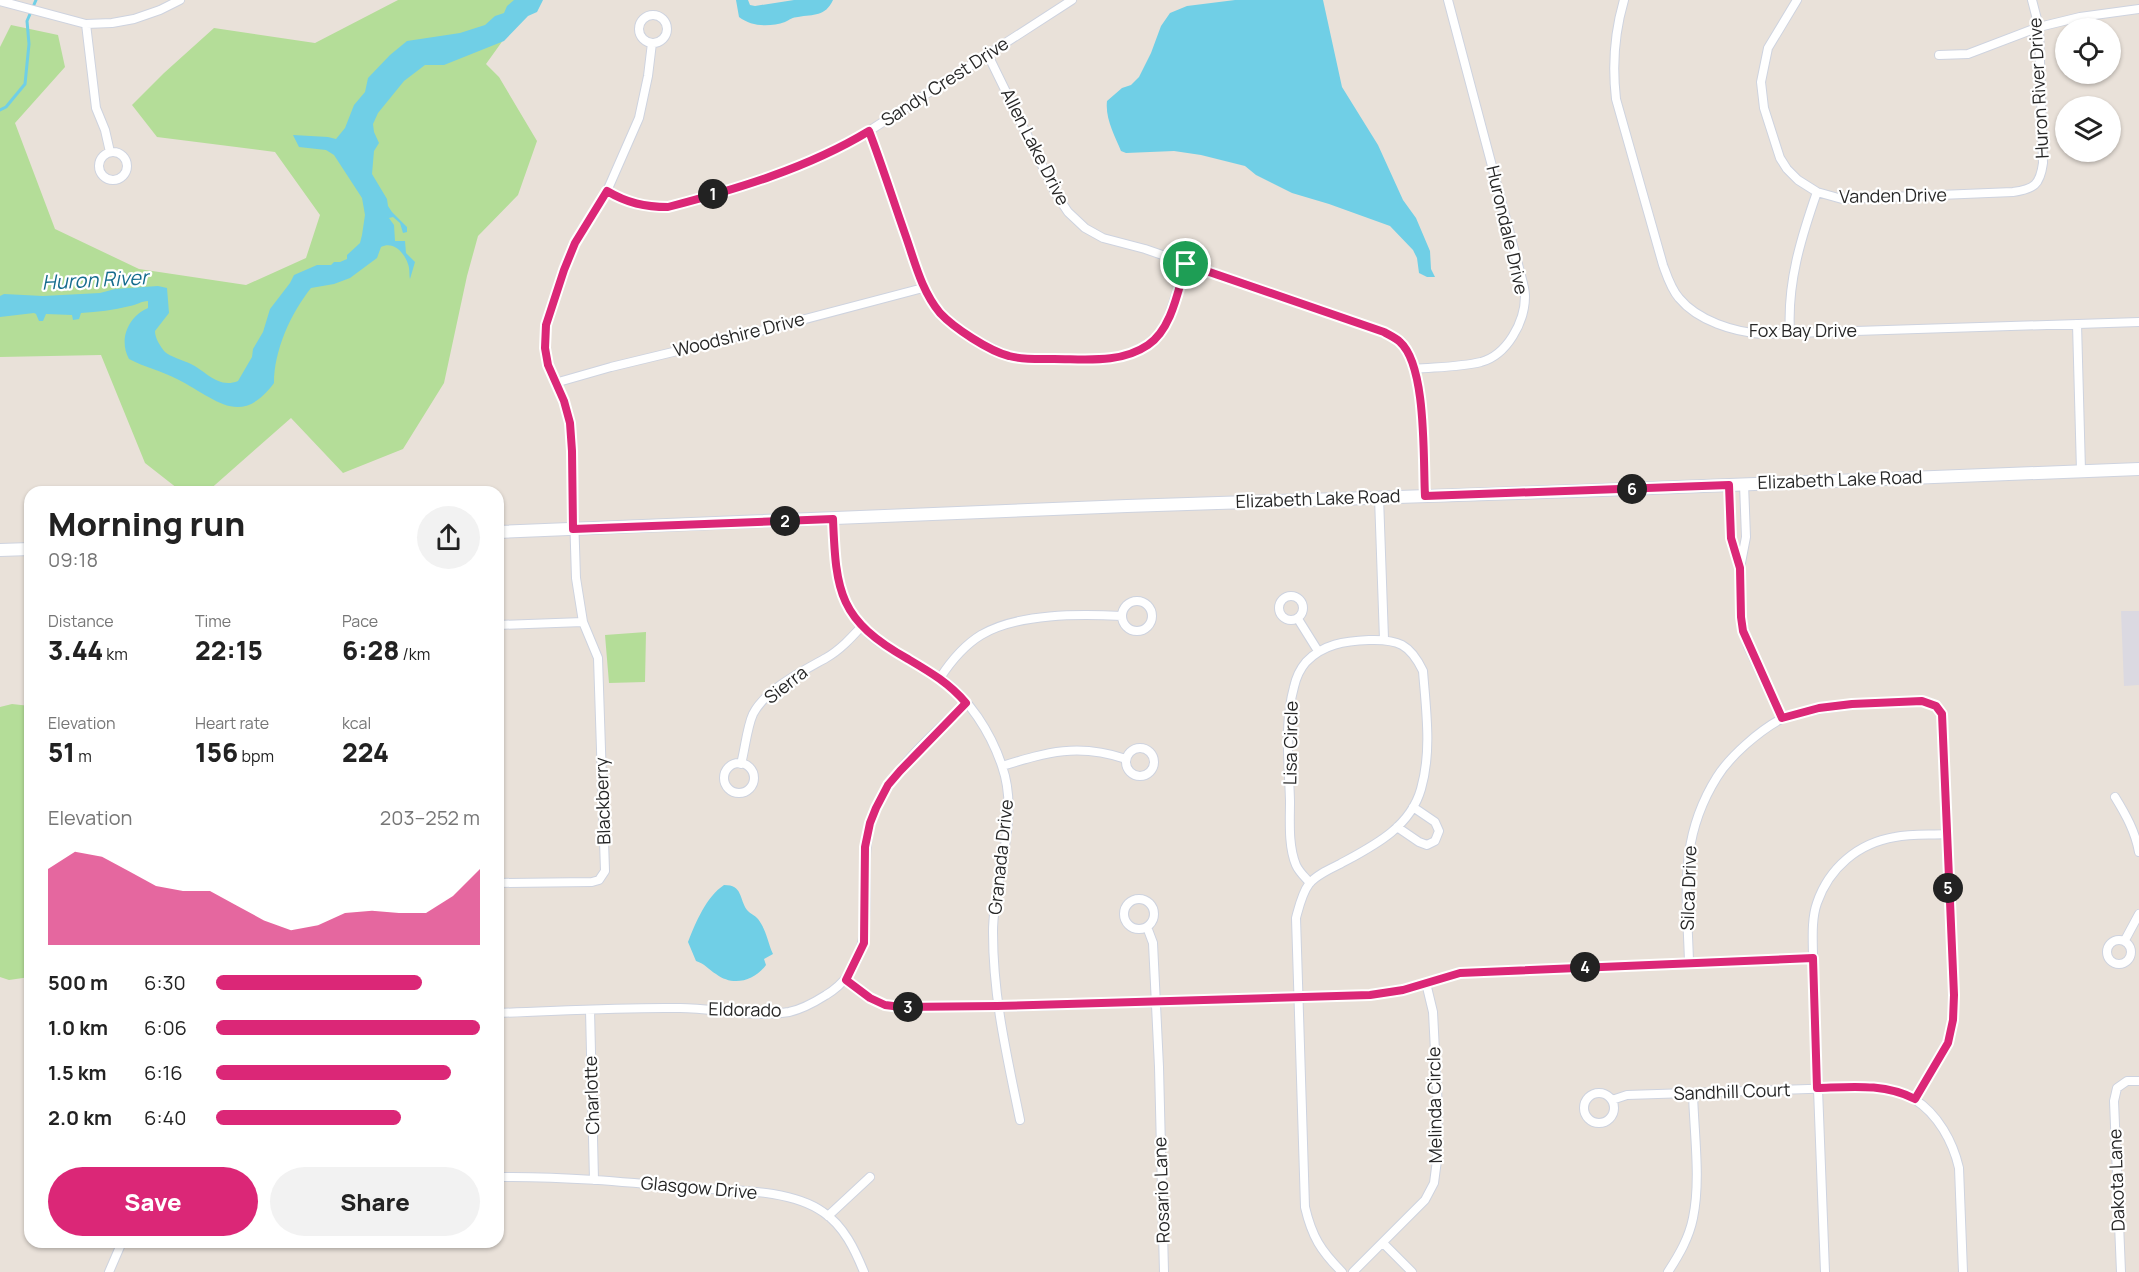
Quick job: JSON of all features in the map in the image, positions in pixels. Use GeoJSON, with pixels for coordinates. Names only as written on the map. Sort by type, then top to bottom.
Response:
{"type":"FeatureCollection","features":[{"type":"Feature","properties":{"kind":"street"},"geometry":{"type":"LineString","coordinates":[[0,1],[86,24],[134,19],[180,0]]}},
{"type":"Feature","properties":{"kind":"street","name":"Sandy Crest Drive"},"geometry":{"type":"LineString","coordinates":[[607,191],[623,201],[650,207],[668,207],[795,168],[843,147],[1072,0]]}},
{"type":"Feature","properties":{"kind":"street","name":"Hurondale Drive"},"geometry":{"type":"LineString","coordinates":[[1415,369],[1471,364],[1496,355],[1505,347],[1524,311],[1525,294],[1519,268],[1448,0]]}},
{"type":"Feature","properties":{"kind":"street"},"geometry":{"type":"LineString","coordinates":[[1624,0],[1614,43],[1613,74],[1616,99],[1656,244],[1671,286],[1679,299],[1672,307]]}},
{"type":"Feature","properties":{"kind":"street","name":"Vanden Drive"},"geometry":{"type":"LineString","coordinates":[[1797,0],[1768,48],[1761,82],[1764,108],[1780,158],[1798,180],[1817,192],[1842,200],[2013,192],[2034,186],[2041,176]]}},
{"type":"Feature","properties":{"kind":"street","name":"Huron River Drive"},"geometry":{"type":"LineString","coordinates":[[2032,0],[2039,27],[2043,163],[2041,176]]}},
{"type":"Feature","properties":{"kind":"street"},"geometry":{"type":"LineString","coordinates":[[1940,55],[1968,54],[2039,27],[2080,17],[2139,9]]}},
{"type":"Feature","properties":{"kind":"street"},"geometry":{"type":"LineString","coordinates":[[86,24],[96,108],[105,130],[110,152]]}},
{"type":"Feature","properties":{"kind":"street"},"geometry":{"type":"LineString","coordinates":[[504,624],[583,622],[576,578],[570,423],[564,401],[548,365],[545,348],[546,325],[575,243],[607,191],[639,118],[652,43]]}},
{"type":"Feature","properties":{"kind":"street","name":"Allen Lake Drive"},"geometry":{"type":"LineString","coordinates":[[988,54],[1056,194],[1068,212],[1085,228],[1104,237],[1384,332],[1401,343],[1415,369]]}},
{"type":"Feature","properties":{"kind":"street"},"geometry":{"type":"LineString","coordinates":[[869,131],[923,288],[940,313],[953,325],[973,339],[1008,356],[1034,359],[1105,360],[1129,354],[1148,345],[1160,334],[1168,319],[1186,264]]}},
{"type":"Feature","properties":{"kind":"street"},"geometry":{"type":"LineString","coordinates":[[1790,332],[1790,288],[1802,238],[1817,192]]}},
{"type":"Feature","properties":{"kind":"street","name":"Woodshire Drive"},"geometry":{"type":"LineString","coordinates":[[555,383],[923,288]]}},
{"type":"Feature","properties":{"kind":"street","name":"Fox Bay Drive"},"geometry":{"type":"LineString","coordinates":[[1679,299],[1696,312],[1730,328],[1763,334],[2139,322]]}},
{"type":"Feature","properties":{"kind":"street"},"geometry":{"type":"LineString","coordinates":[[2077,324],[2081,471]]}},
{"type":"Feature","properties":{"kind":"street"},"geometry":{"type":"LineString","coordinates":[[1415,369],[1419,388],[1425,496]]}},
{"type":"Feature","properties":{"kind":"street","name":"Elizabeth Lake Road"},"geometry":{"type":"LineString","coordinates":[[504,532],[2139,469]]}},
{"type":"Feature","properties":{"kind":"street"},"geometry":{"type":"LineString","coordinates":[[1744,484],[1746,537],[1740,568],[1743,631],[1782,718]]}},
{"type":"Feature","properties":{"kind":"street"},"geometry":{"type":"LineString","coordinates":[[1729,485],[1731,538],[1740,568]]}},
{"type":"Feature","properties":{"kind":"street"},"geometry":{"type":"LineString","coordinates":[[1379,497],[1384,639]]}},
{"type":"Feature","properties":{"kind":"street","name":"Granada Drive"},"geometry":{"type":"LineString","coordinates":[[833,519],[835,567],[838,580],[846,605],[861,627],[886,646],[940,678],[954,689],[985,727],[1002,766],[1008,789],[1008,824],[993,928],[997,1006],[1020,1120]]}},
{"type":"Feature","properties":{"kind":"street"},"geometry":{"type":"LineString","coordinates":[[0,550],[24,549]]}},
{"type":"Feature","properties":{"kind":"street"},"geometry":{"type":"LineString","coordinates":[[940,678],[960,651],[982,634],[1001,626],[1030,619],[1122,616]]}},
{"type":"Feature","properties":{"kind":"street"},"geometry":{"type":"LineString","coordinates":[[1298,619],[1318,651]]}},
{"type":"Feature","properties":{"kind":"street","name":"Blackberry"},"geometry":{"type":"LineString","coordinates":[[504,884],[592,882],[598,880],[605,871],[598,658],[583,622]]}},
{"type":"Feature","properties":{"kind":"street","name":"Sierra"},"geometry":{"type":"LineString","coordinates":[[741,764],[753,714],[767,697],[806,668],[848,642],[861,627]]}},
{"type":"Feature","properties":{"kind":"street","name":"Lisa Circle"},"geometry":{"type":"LineString","coordinates":[[1384,639],[1405,645],[1416,657],[1423,671],[1427,765],[1420,791],[1413,807],[1397,827],[1375,845],[1328,870],[1310,883],[1296,864],[1290,821],[1289,714],[1293,688],[1297,675],[1305,663],[1329,645],[1354,640],[1384,639]]}},
{"type":"Feature","properties":{"kind":"street","name":"Silca Drive"},"geometry":{"type":"LineString","coordinates":[[1689,962],[1687,860],[1692,830],[1718,775],[1741,748],[1782,718],[1819,708],[1852,704],[1922,701],[1936,706],[1942,714],[1943,724],[1946,834]]}},
{"type":"Feature","properties":{"kind":"street","name":"Eldorado"},"geometry":{"type":"LineString","coordinates":[[504,1013],[681,1008],[764,1013],[788,1012],[814,1002],[846,980],[864,943],[865,847],[876,808],[888,785],[900,771],[966,703]]}},
{"type":"Feature","properties":{"kind":"street"},"geometry":{"type":"LineString","coordinates":[[1002,766],[1041,754],[1065,750],[1099,752],[1126,759]]}},
{"type":"Feature","properties":{"kind":"street"},"geometry":{"type":"LineString","coordinates":[[2115,797],[2128,817],[2139,852]]}},
{"type":"Feature","properties":{"kind":"street"},"geometry":{"type":"LineString","coordinates":[[1397,827],[1427,845],[1435,841],[1439,831],[1435,822],[1413,807]]}},
{"type":"Feature","properties":{"kind":"street"},"geometry":{"type":"LineString","coordinates":[[1825,1272],[1813,958],[1816,904],[1829,878],[1859,849],[1896,836],[1946,834],[1954,995],[1953,1020],[1948,1043],[1915,1099]]}},
{"type":"Feature","properties":{"kind":"street"},"geometry":{"type":"LineString","coordinates":[[1310,883],[1296,918],[1305,1208],[1310,1229],[1318,1244],[1342,1272]]}},
{"type":"Feature","properties":{"kind":"street"},"geometry":{"type":"LineString","coordinates":[[2125,940],[2139,914]]}},
{"type":"Feature","properties":{"kind":"street","name":"Rosario Lane"},"geometry":{"type":"LineString","coordinates":[[1147,927],[1153,943],[1156,1002],[1164,1272]]}},
{"type":"Feature","properties":{"kind":"street"},"geometry":{"type":"LineString","coordinates":[[846,980],[870,998],[885,1005],[901,1007],[997,1006],[1384,994],[1460,973],[1813,958]]}},
{"type":"Feature","properties":{"kind":"street","name":"Melinda Circle"},"geometry":{"type":"LineString","coordinates":[[1353,1272],[1384,1244],[1425,1200],[1434,1183],[1438,1110],[1433,1012],[1426,983]]}},
{"type":"Feature","properties":{"kind":"street","name":"Charlotte"},"geometry":{"type":"LineString","coordinates":[[590,1010],[594,1180]]}},
{"type":"Feature","properties":{"kind":"street","name":"Dakota Lane"},"geometry":{"type":"LineString","coordinates":[[2121,1272],[2114,1101],[2117,1088],[2127,1082],[2139,1081]]}},
{"type":"Feature","properties":{"kind":"street","name":"Sandhill Court"},"geometry":{"type":"LineString","coordinates":[[1612,1100],[1627,1095],[1869,1087],[1886,1089],[1915,1099],[1945,1132],[1956,1156],[1959,1168],[1963,1272]]}},
{"type":"Feature","properties":{"kind":"street"},"geometry":{"type":"LineString","coordinates":[[1668,1272],[1682,1251],[1693,1220],[1696,1197],[1693,1093]]}},
{"type":"Feature","properties":{"kind":"street","name":"Glasgow Drive"},"geometry":{"type":"LineString","coordinates":[[504,1177],[594,1180],[780,1196],[808,1203],[828,1216],[852,1243],[864,1272]]}},
{"type":"Feature","properties":{"kind":"street"},"geometry":{"type":"LineString","coordinates":[[828,1216],[870,1177]]}},
{"type":"Feature","properties":{"kind":"street"},"geometry":{"type":"LineString","coordinates":[[1384,1244],[1412,1272]]}},
{"type":"Feature","properties":{"kind":"street"},"geometry":{"type":"LineString","coordinates":[[109,1272],[119,1248]]}},
{"type":"Feature","properties":{"kind":"shaded area"},"geometry":{"type":"Polygon","coordinates":[[[2121,611],[2139,611],[2139,685],[2124,686],[2121,611]]]}},
{"type":"Feature","properties":{"kind":"green space"},"geometry":{"type":"Polygon","coordinates":[[[398,0],[532,0],[486,64],[499,77],[537,141],[518,195],[478,236],[444,383],[403,449],[343,473],[291,418],[214,486],[174,486],[145,463],[101,355],[0,357],[0,47],[11,25],[58,35],[65,67],[15,123],[55,229],[139,269],[246,285],[306,258],[320,215],[275,152],[157,137],[132,105],[214,28],[315,43],[398,0]]]}},
{"type":"Feature","properties":{"kind":"green space"},"geometry":{"type":"Polygon","coordinates":[[[646,632],[645,682],[609,683],[605,635],[646,632]]]}},
{"type":"Feature","properties":{"kind":"green space"},"geometry":{"type":"Polygon","coordinates":[[[12,704],[24,705],[24,978],[9,980],[0,977],[0,707],[12,704]]]}},
{"type":"Feature","properties":{"kind":"water"},"geometry":{"type":"Polygon","coordinates":[[[514,0],[543,0],[537,12],[528,16],[504,41],[444,65],[425,65],[404,81],[378,113],[373,124],[379,143],[374,151],[372,174],[387,199],[388,206],[407,227],[407,232],[403,233],[400,223],[393,217],[389,218],[394,225],[395,241],[405,241],[406,253],[415,262],[410,279],[409,266],[404,255],[390,245],[381,247],[377,258],[350,278],[334,284],[311,288],[285,332],[277,358],[274,383],[262,397],[250,404],[238,407],[227,405],[215,401],[171,376],[129,359],[125,344],[127,329],[135,317],[148,308],[148,301],[118,309],[81,313],[79,319],[73,320],[72,315],[46,314],[43,321],[39,321],[34,313],[0,317],[0,296],[4,294],[43,296],[100,293],[115,289],[158,286],[167,288],[169,313],[155,331],[163,350],[218,381],[231,383],[238,381],[252,357],[253,349],[263,332],[270,309],[294,275],[317,265],[331,265],[347,259],[347,255],[360,243],[362,235],[365,215],[362,198],[334,155],[326,150],[299,147],[293,135],[336,139],[345,128],[354,105],[365,92],[368,78],[407,41],[460,33],[485,25],[495,16],[504,13],[507,6],[514,0]]]}},
{"type":"Feature","properties":{"kind":"water"},"geometry":{"type":"Polygon","coordinates":[[[736,0],[748,0],[750,5],[755,6],[794,0],[833,0],[819,14],[767,25],[750,23],[739,17],[736,0]]]}},
{"type":"Feature","properties":{"kind":"water"},"geometry":{"type":"Polygon","coordinates":[[[1235,0],[1323,0],[1342,87],[1378,145],[1403,200],[1416,218],[1430,251],[1431,269],[1435,277],[1427,277],[1419,273],[1417,258],[1413,250],[1390,226],[1292,193],[1256,175],[1245,166],[1174,151],[1126,153],[1121,151],[1109,121],[1107,101],[1139,77],[1161,26],[1170,13],[1187,6],[1235,0]]]}},
{"type":"Feature","properties":{"kind":"water"},"geometry":{"type":"Polygon","coordinates":[[[724,885],[738,890],[744,906],[761,923],[773,954],[764,959],[766,965],[761,971],[743,980],[723,978],[696,961],[688,942],[707,903],[724,885]]]}},
{"type":"Feature","properties":{"kind":"waterway"},"geometry":{"type":"LineString","coordinates":[[0,110],[6,107],[25,84],[29,44],[27,21],[36,0]]}},
{"type":"Feature","properties":{"kind":"route"},"geometry":{"type":"LineString","coordinates":[[869,131],[923,288],[940,313],[953,325],[973,339],[1008,356],[1034,359],[1105,360],[1129,354],[1148,345],[1160,334],[1168,319],[1186,264],[1384,332],[1401,343],[1410,356],[1419,388],[1425,496],[1729,485],[1731,538],[1740,568],[1743,631],[1782,718],[1819,708],[1852,704],[1922,701],[1936,706],[1942,714],[1943,724],[1954,995],[1953,1020],[1948,1043],[1915,1099],[1886,1089],[1869,1087],[1817,1088],[1813,958],[1460,973],[1403,990],[1370,995],[997,1006],[901,1007],[885,1005],[870,998],[846,980],[864,943],[865,847],[876,808],[888,785],[900,771],[966,703],[940,678],[878,641],[861,627],[846,605],[838,580],[835,567],[833,519],[573,529],[570,423],[564,401],[548,365],[545,348],[546,325],[575,243],[607,191],[623,201],[650,207],[668,207],[795,168],[843,147],[869,131]]}},
{"type":"Feature","properties":{"kind":"water label","name":"Huron River"},"geometry":{"type":"Point","coordinates":[95,280]}}]}
